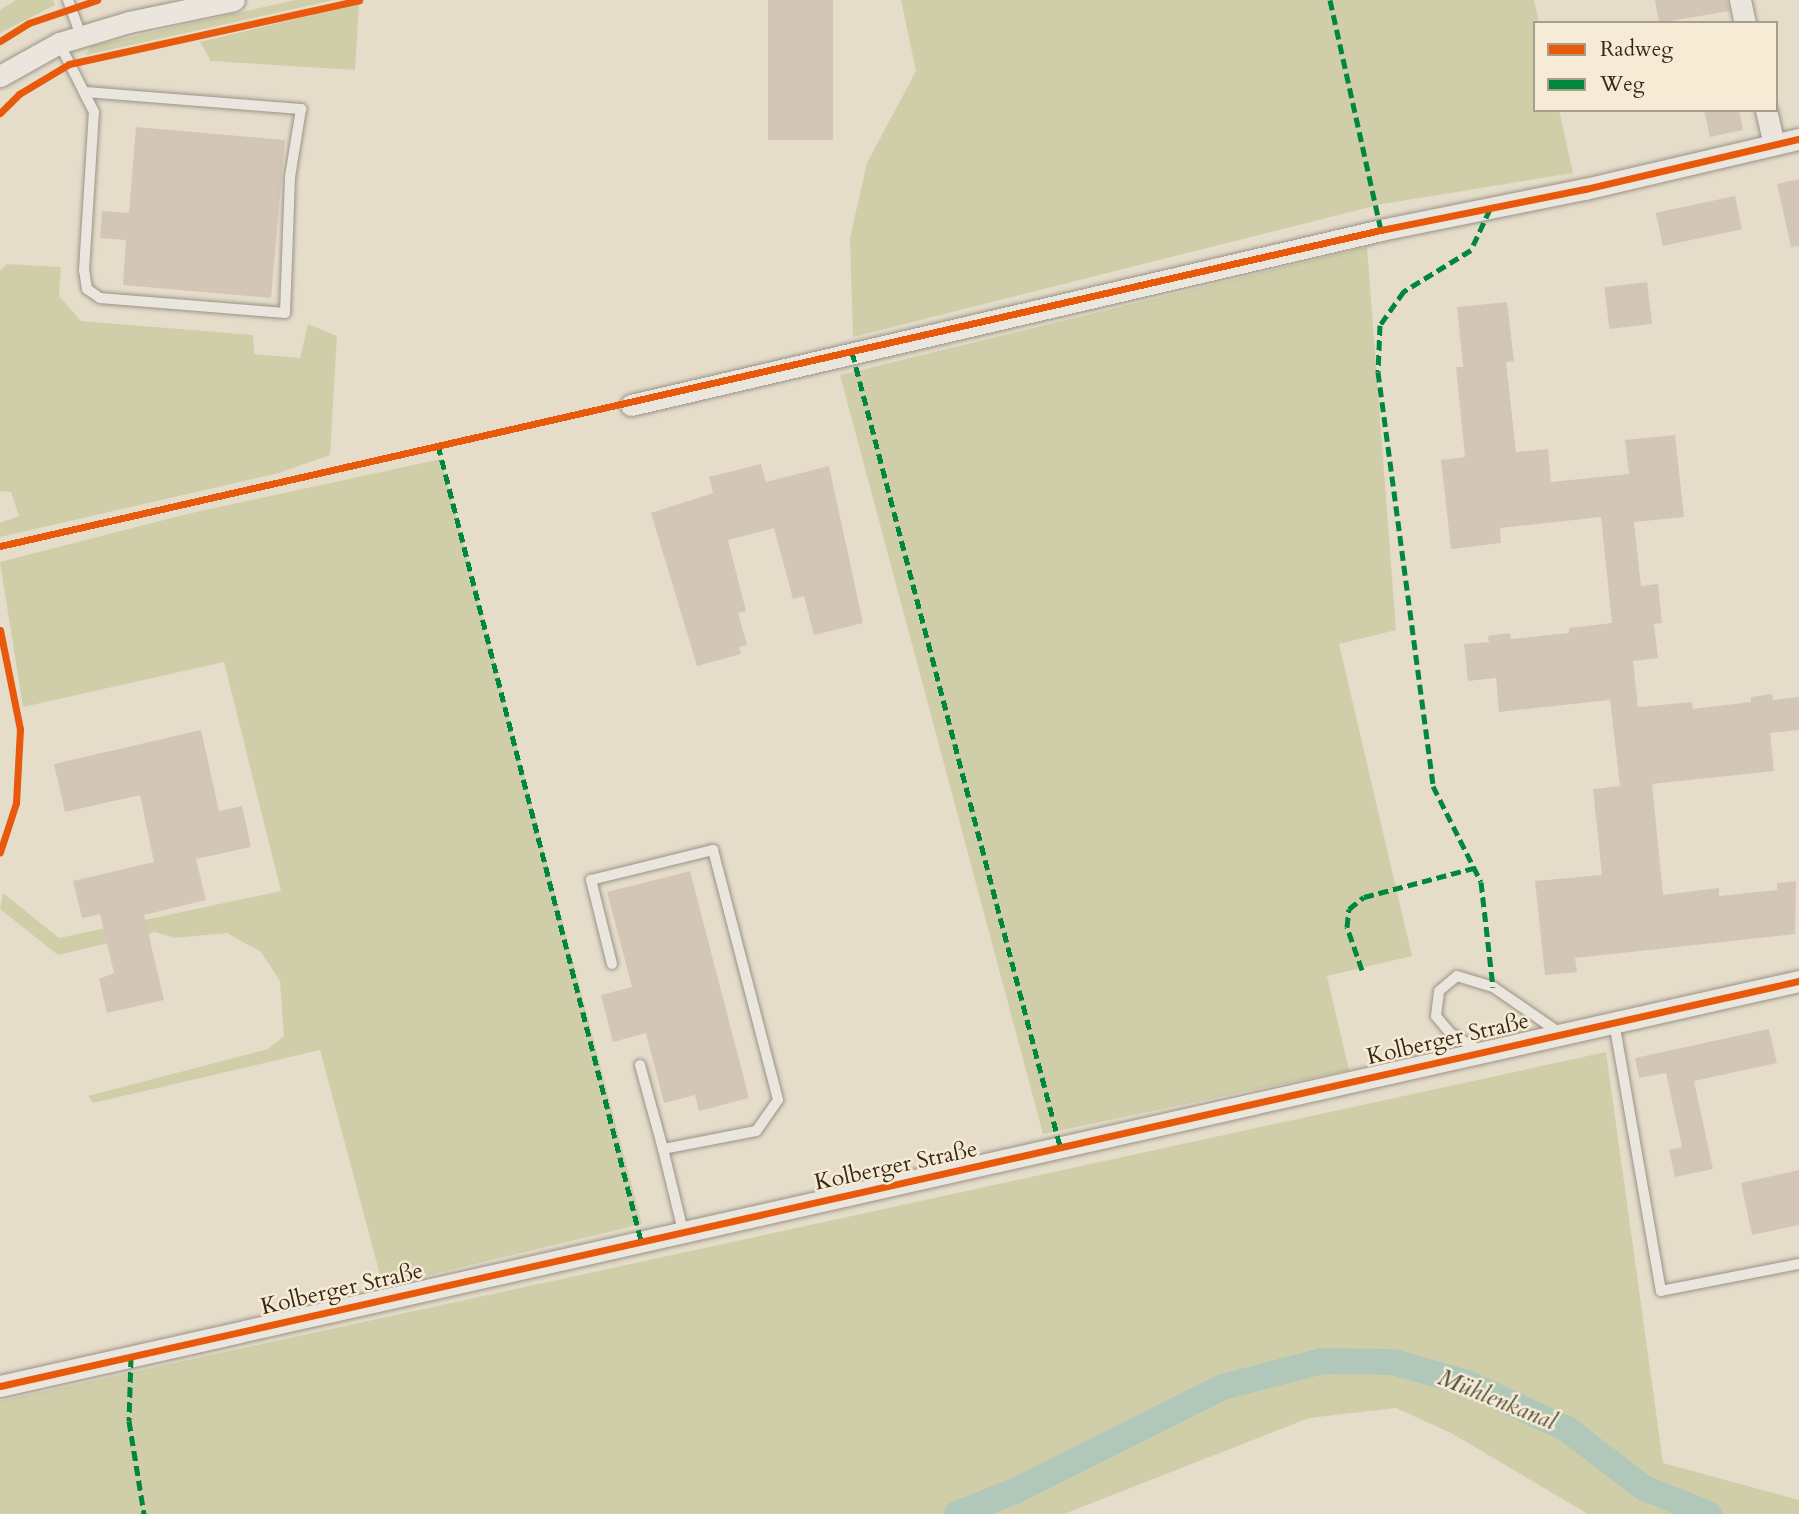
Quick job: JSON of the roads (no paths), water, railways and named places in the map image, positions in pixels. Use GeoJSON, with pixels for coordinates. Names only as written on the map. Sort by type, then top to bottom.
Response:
{"type":"FeatureCollection","features":[{"type":"Feature","properties":{"kind":"street"},"geometry":{"type":"LineString","coordinates":[[0,76],[59,43],[233,0]]}},
{"type":"Feature","properties":{"kind":"street"},"geometry":{"type":"LineString","coordinates":[[1740,0],[1745,21]]}},
{"type":"Feature","properties":{"kind":"street"},"geometry":{"type":"LineString","coordinates":[[1766,112],[1774,144]]}},
{"type":"Feature","properties":{"kind":"street"},"geometry":{"type":"LineString","coordinates":[[631,405],[1354,236],[1585,189],[1799,139]]}},
{"type":"Feature","properties":{"kind":"street","name":"Kolberger Straße"},"geometry":{"type":"LineString","coordinates":[[0,1386],[683,1231],[1061,1150],[1481,1051],[1799,981]]}},
{"type":"Feature","properties":{"kind":"lane"},"geometry":{"type":"LineString","coordinates":[[68,0],[81,36]]}},
{"type":"Feature","properties":{"kind":"lane"},"geometry":{"type":"LineString","coordinates":[[59,43],[94,112],[84,270],[87,289],[100,298],[285,313],[290,177],[302,109],[84,92]]}},
{"type":"Feature","properties":{"kind":"lane"},"geometry":{"type":"LineString","coordinates":[[612,964],[591,880],[713,850],[778,1100],[756,1131],[663,1149]]}},
{"type":"Feature","properties":{"kind":"lane"},"geometry":{"type":"LineString","coordinates":[[1481,1051],[1451,1034],[1436,1016],[1439,990],[1457,976],[1493,987],[1560,1033]]}},
{"type":"Feature","properties":{"kind":"lane"},"geometry":{"type":"LineString","coordinates":[[1614,1021],[1661,1291],[1799,1264]]}},
{"type":"Feature","properties":{"kind":"lane"},"geometry":{"type":"LineString","coordinates":[[640,1065],[683,1231]]}},
{"type":"Feature","properties":{"kind":"waterway","name":"Mühlenkanal"},"geometry":{"type":"LineString","coordinates":[[957,1514],[1015,1491],[1223,1387],[1322,1361],[1393,1362],[1467,1383],[1567,1429],[1644,1488],[1709,1514]]}}]}
